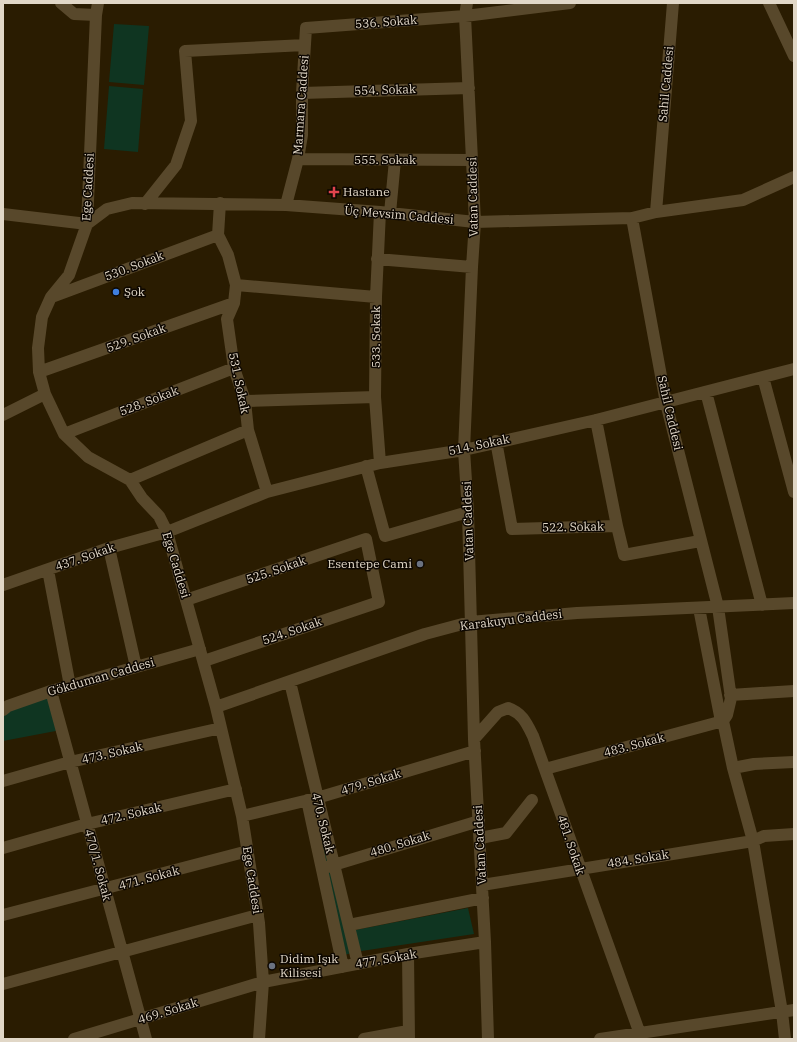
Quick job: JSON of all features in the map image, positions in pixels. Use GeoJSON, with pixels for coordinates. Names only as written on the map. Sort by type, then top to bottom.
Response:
{"type":"FeatureCollection","features":[{"type":"Feature","properties":{"kind":"street"},"geometry":{"type":"LineString","coordinates":[[61,3],[74,14],[96,15]]}},
{"type":"Feature","properties":{"kind":"street","name":"Ege Caddesi"},"geometry":{"type":"LineString","coordinates":[[98,3],[96,15],[87,224],[69,275],[51,297],[42,318],[38,348],[39,372],[45,394],[64,434],[88,457],[130,480],[142,498],[159,516],[167,532],[204,661],[242,816],[258,915],[263,982],[259,1039]]}},
{"type":"Feature","properties":{"kind":"street","name":"Vatan Caddesi"},"geometry":{"type":"LineString","coordinates":[[467,3],[465,16],[476,222],[472,267],[464,450],[468,512],[470,622],[488,1039]]}},
{"type":"Feature","properties":{"kind":"street","name":"536. Sokak"},"geometry":{"type":"LineString","coordinates":[[306,28],[465,16],[570,3]]}},
{"type":"Feature","properties":{"kind":"street","name":"Sahil Caddesi"},"geometry":{"type":"LineString","coordinates":[[656,212],[672,3]]}},
{"type":"Feature","properties":{"kind":"street"},"geometry":{"type":"LineString","coordinates":[[769,3],[794,56]]}},
{"type":"Feature","properties":{"kind":"street","name":"Marmara Caddesi"},"geometry":{"type":"LineString","coordinates":[[286,205],[298,159],[302,135],[302,92],[306,28]]}},
{"type":"Feature","properties":{"kind":"street"},"geometry":{"type":"LineString","coordinates":[[145,204],[176,166],[191,122],[184,51],[305,45]]}},
{"type":"Feature","properties":{"kind":"street","name":"554. Sokak"},"geometry":{"type":"LineString","coordinates":[[302,92],[469,88]]}},
{"type":"Feature","properties":{"kind":"street","name":"555. Sokak"},"geometry":{"type":"LineString","coordinates":[[298,159],[472,160]]}},
{"type":"Feature","properties":{"kind":"street","name":"533. Sokak"},"geometry":{"type":"LineString","coordinates":[[380,463],[375,397],[377,259],[395,160]]}},
{"type":"Feature","properties":{"kind":"street","name":"Üç Mevsim Caddesi"},"geometry":{"type":"LineString","coordinates":[[87,224],[107,209],[132,203],[286,205],[385,212],[476,222],[632,218],[656,212],[743,200],[794,177]]}},
{"type":"Feature","properties":{"kind":"street"},"geometry":{"type":"LineString","coordinates":[[218,235],[220,203]]}},
{"type":"Feature","properties":{"kind":"street"},"geometry":{"type":"LineString","coordinates":[[3,214],[87,224]]}},
{"type":"Feature","properties":{"kind":"street","name":"Sahil Caddesi"},"geometry":{"type":"LineString","coordinates":[[632,218],[666,403],[718,607],[730,695],[727,715],[723,720]]}},
{"type":"Feature","properties":{"kind":"street","name":"531. Sokak"},"geometry":{"type":"LineString","coordinates":[[218,235],[228,255],[236,285],[234,303],[228,319],[234,368],[245,401],[248,430],[267,492]]}},
{"type":"Feature","properties":{"kind":"street","name":"530. Sokak"},"geometry":{"type":"LineString","coordinates":[[51,297],[218,235]]}},
{"type":"Feature","properties":{"kind":"street"},"geometry":{"type":"LineString","coordinates":[[377,259],[472,267]]}},
{"type":"Feature","properties":{"kind":"street"},"geometry":{"type":"LineString","coordinates":[[236,285],[376,297]]}},
{"type":"Feature","properties":{"kind":"street","name":"529. Sokak"},"geometry":{"type":"LineString","coordinates":[[39,372],[234,303]]}},
{"type":"Feature","properties":{"kind":"street","name":"528. Sokak"},"geometry":{"type":"LineString","coordinates":[[64,434],[234,368]]}},
{"type":"Feature","properties":{"kind":"street","name":"514. Sokak"},"geometry":{"type":"LineString","coordinates":[[167,532],[267,492],[366,466],[464,450],[496,441],[596,420],[666,403],[794,369]]}},
{"type":"Feature","properties":{"kind":"street"},"geometry":{"type":"LineString","coordinates":[[763,377],[790,458],[794,492]]}},
{"type":"Feature","properties":{"kind":"street"},"geometry":{"type":"LineString","coordinates":[[706,392],[762,605]]}},
{"type":"Feature","properties":{"kind":"street"},"geometry":{"type":"LineString","coordinates":[[3,415],[45,394]]}},
{"type":"Feature","properties":{"kind":"street"},"geometry":{"type":"LineString","coordinates":[[245,401],[375,397]]}},
{"type":"Feature","properties":{"kind":"street"},"geometry":{"type":"LineString","coordinates":[[596,420],[617,526]]}},
{"type":"Feature","properties":{"kind":"street"},"geometry":{"type":"LineString","coordinates":[[130,480],[248,430]]}},
{"type":"Feature","properties":{"kind":"street","name":"522. Sokak"},"geometry":{"type":"LineString","coordinates":[[496,441],[512,529],[617,526],[624,555],[700,541]]}},
{"type":"Feature","properties":{"kind":"street"},"geometry":{"type":"LineString","coordinates":[[366,466],[384,536],[468,512]]}},
{"type":"Feature","properties":{"kind":"street","name":"437. Sokak"},"geometry":{"type":"LineString","coordinates":[[3,585],[109,548],[167,532]]}},
{"type":"Feature","properties":{"kind":"street","name":"525. Sokak"},"geometry":{"type":"LineString","coordinates":[[186,600],[366,539],[380,602]]}},
{"type":"Feature","properties":{"kind":"street"},"geometry":{"type":"LineString","coordinates":[[109,548],[136,667]]}},
{"type":"Feature","properties":{"kind":"street"},"geometry":{"type":"LineString","coordinates":[[48,570],[70,686]]}},
{"type":"Feature","properties":{"kind":"street","name":"524. Sokak"},"geometry":{"type":"LineString","coordinates":[[204,661],[380,602]]}},
{"type":"Feature","properties":{"kind":"street","name":"Karakuyu Caddesi"},"geometry":{"type":"LineString","coordinates":[[216,707],[425,634],[470,622],[577,613],[794,603]]}},
{"type":"Feature","properties":{"kind":"street"},"geometry":{"type":"LineString","coordinates":[[699,608],[720,716],[723,720],[733,768],[753,841],[788,1011],[785,1039]]}},
{"type":"Feature","properties":{"kind":"street","name":"Gökduman Caddesi"},"geometry":{"type":"LineString","coordinates":[[5,705],[200,649]]}},
{"type":"Feature","properties":{"kind":"street","name":"470. Sokak"},"geometry":{"type":"LineString","coordinates":[[290,682],[312,799],[322,870],[343,967]]}},
{"type":"Feature","properties":{"kind":"street"},"geometry":{"type":"LineString","coordinates":[[730,695],[794,691]]}},
{"type":"Feature","properties":{"kind":"street","name":"470/1. Sokak"},"geometry":{"type":"LineString","coordinates":[[51,692],[146,1039]]}},
{"type":"Feature","properties":{"kind":"street","name":"481. Sokak"},"geometry":{"type":"LineString","coordinates":[[475,745],[498,712],[508,708],[518,712],[526,722],[533,736],[579,869],[640,1034]]}},
{"type":"Feature","properties":{"kind":"street","name":"483. Sokak"},"geometry":{"type":"LineString","coordinates":[[545,769],[723,720]]}},
{"type":"Feature","properties":{"kind":"street","name":"473. Sokak"},"geometry":{"type":"LineString","coordinates":[[3,781],[70,762],[221,728]]}},
{"type":"Feature","properties":{"kind":"street","name":"479. Sokak"},"geometry":{"type":"LineString","coordinates":[[242,816],[312,799],[475,745]]}},
{"type":"Feature","properties":{"kind":"street"},"geometry":{"type":"LineString","coordinates":[[733,768],[754,764],[794,762]]}},
{"type":"Feature","properties":{"kind":"street","name":"472. Sokak"},"geometry":{"type":"LineString","coordinates":[[3,848],[87,824],[236,789]]}},
{"type":"Feature","properties":{"kind":"street","name":"470. Sokak"},"geometry":{"type":"LineString","coordinates":[[312,799],[334,864],[358,964]]}},
{"type":"Feature","properties":{"kind":"street"},"geometry":{"type":"LineString","coordinates":[[480,838],[506,833],[532,800]]}},
{"type":"Feature","properties":{"kind":"street","name":"480. Sokak"},"geometry":{"type":"LineString","coordinates":[[322,870],[334,864],[479,821]]}},
{"type":"Feature","properties":{"kind":"street","name":"484. Sokak"},"geometry":{"type":"LineString","coordinates":[[482,885],[753,841],[764,836],[794,834]]}},
{"type":"Feature","properties":{"kind":"street","name":"471. Sokak"},"geometry":{"type":"LineString","coordinates":[[3,915],[104,890],[248,851]]}},
{"type":"Feature","properties":{"kind":"street"},"geometry":{"type":"LineString","coordinates":[[349,925],[483,898]]}},
{"type":"Feature","properties":{"kind":"street"},"geometry":{"type":"LineString","coordinates":[[3,984],[122,950],[258,915]]}},
{"type":"Feature","properties":{"kind":"street","name":"477. Sokak"},"geometry":{"type":"LineString","coordinates":[[263,982],[408,954],[485,942]]}},
{"type":"Feature","properties":{"kind":"street"},"geometry":{"type":"LineString","coordinates":[[364,1039],[409,1035],[408,954]]}},
{"type":"Feature","properties":{"kind":"street","name":"469. Sokak"},"geometry":{"type":"LineString","coordinates":[[74,1039],[263,982]]}},
{"type":"Feature","properties":{"kind":"street"},"geometry":{"type":"LineString","coordinates":[[600,1039],[624,1038],[640,1034],[788,1011]]}},
{"type":"Feature","properties":{"kind":"green space"},"geometry":{"type":"Polygon","coordinates":[[[114,24],[149,26],[144,85],[109,82],[114,24]]]}},
{"type":"Feature","properties":{"kind":"green space"},"geometry":{"type":"Polygon","coordinates":[[[109,86],[143,89],[138,152],[104,149],[109,86]]]}},
{"type":"Feature","properties":{"kind":"green space"},"geometry":{"type":"Polygon","coordinates":[[[51,691],[61,730],[3,741],[3,707],[51,691]]]}},
{"type":"Feature","properties":{"kind":"green space"},"geometry":{"type":"Polygon","coordinates":[[[317,798],[350,931],[468,908],[474,934],[355,952],[341,956],[307,800],[317,798]]]}},
{"type":"Feature","properties":{"kind":"place","name":"Hastane"},"geometry":{"type":"Point","coordinates":[334,192]}},
{"type":"Feature","properties":{"kind":"place","name":"Şok"},"geometry":{"type":"Point","coordinates":[116,292]}},
{"type":"Feature","properties":{"kind":"place","name":"Esentepe Cami"},"geometry":{"type":"Point","coordinates":[420,564]}},
{"type":"Feature","properties":{"kind":"place","name":"Didim Işık Kilisesi"},"geometry":{"type":"Point","coordinates":[272,966]}}]}
